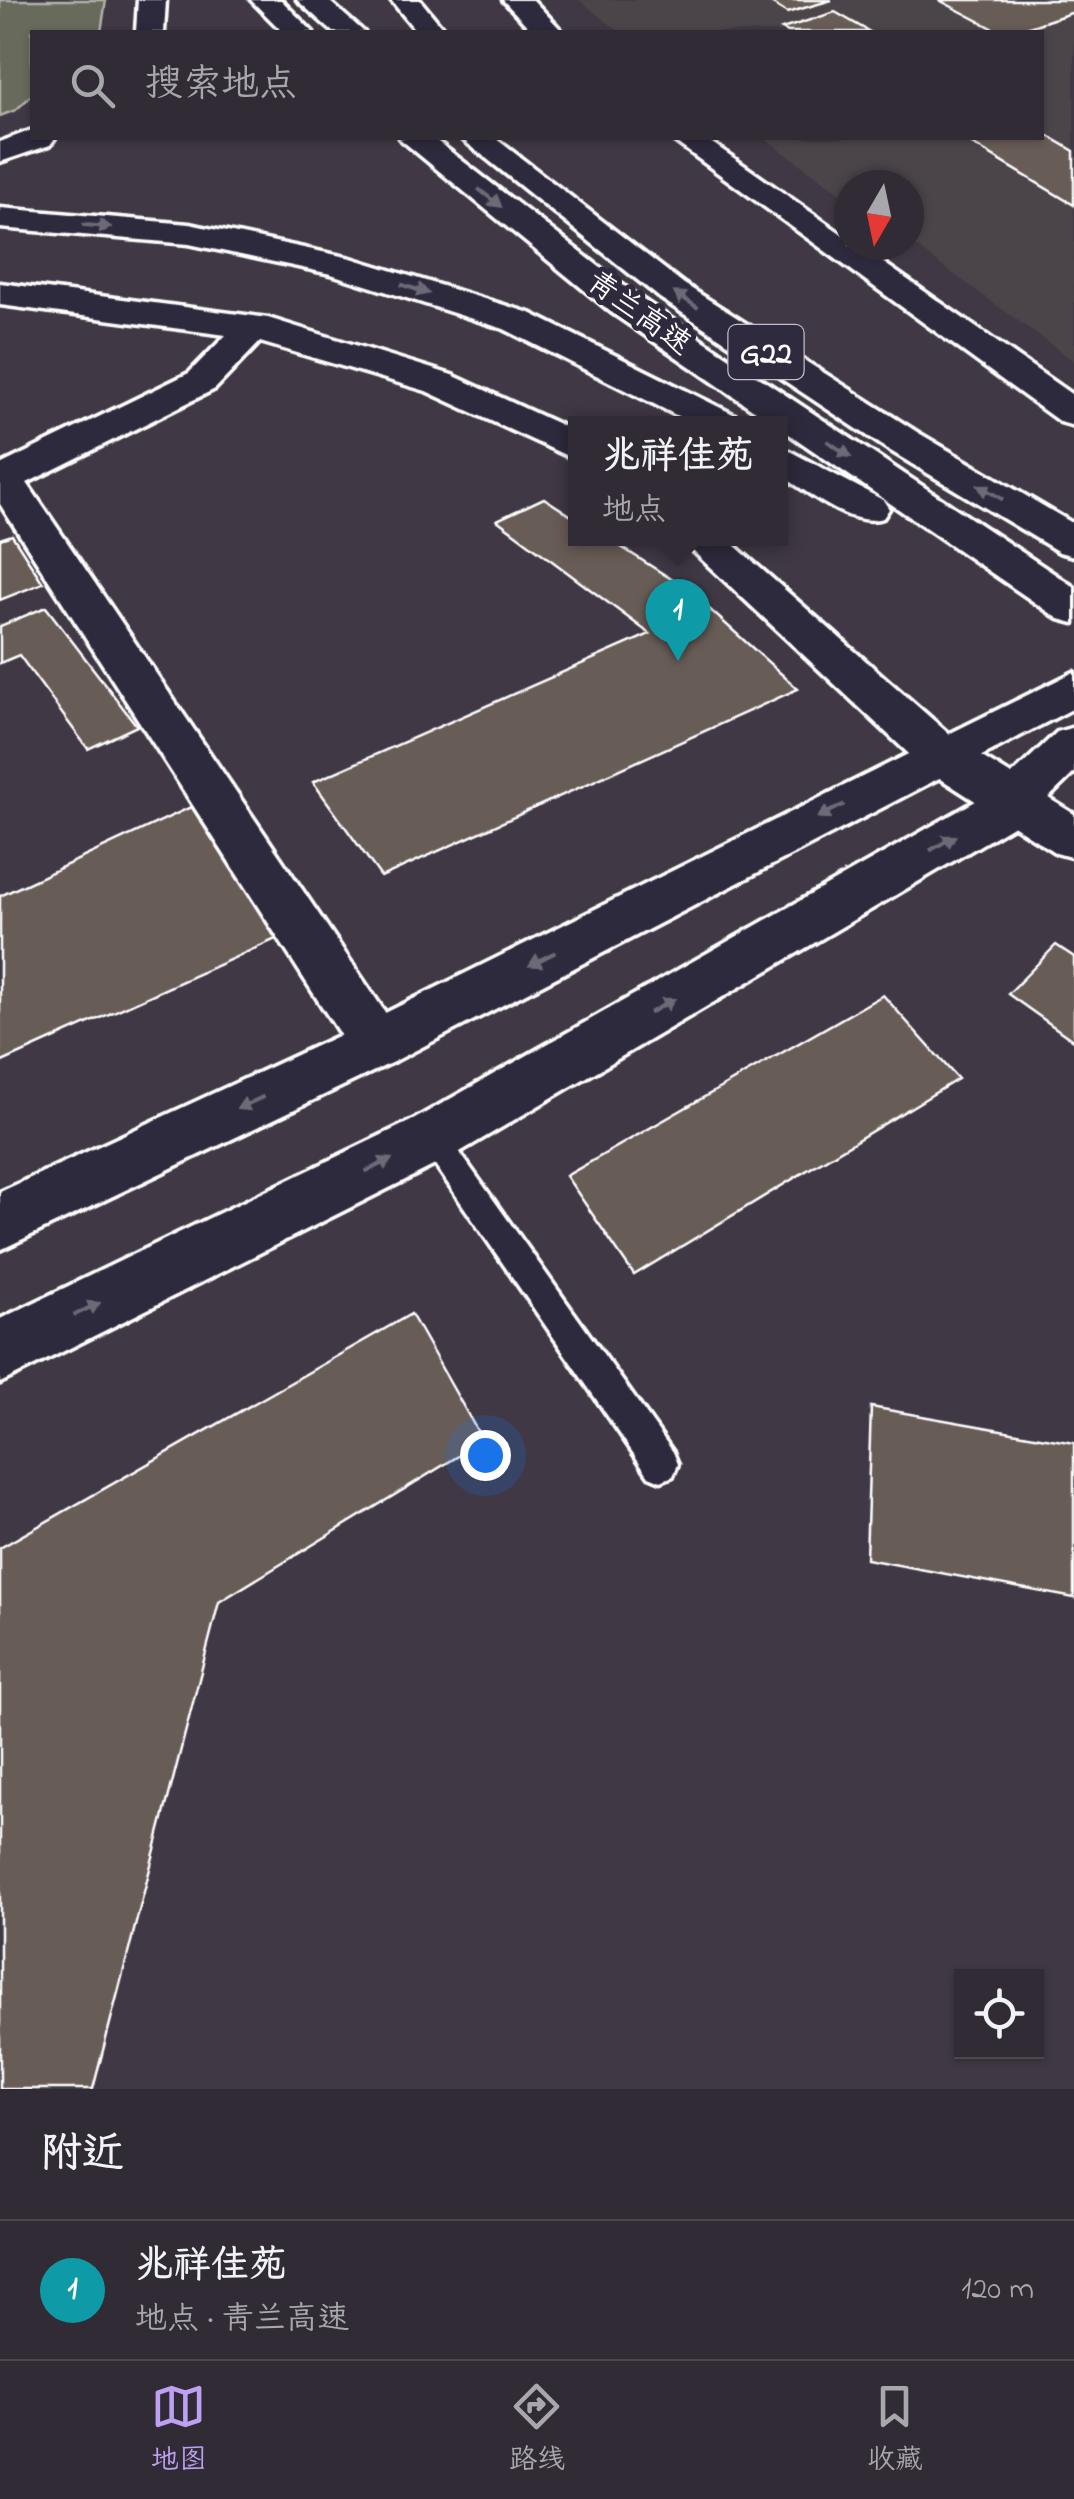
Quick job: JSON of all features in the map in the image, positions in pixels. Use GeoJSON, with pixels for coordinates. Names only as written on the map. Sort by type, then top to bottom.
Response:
{"type":"FeatureCollection","features":[{"type":"Feature","properties":{"kind":"main road"},"geometry":{"type":"LineString","coordinates":[[150,30],[152,0]]}},
{"type":"Feature","properties":{"kind":"main road"},"geometry":{"type":"LineString","coordinates":[[265,0],[297,30]]}},
{"type":"Feature","properties":{"kind":"main road"},"geometry":{"type":"LineString","coordinates":[[311,0],[348,30]]}},
{"type":"Feature","properties":{"kind":"main road"},"geometry":{"type":"LineString","coordinates":[[406,0],[430,30]]}},
{"type":"Feature","properties":{"kind":"main road"},"geometry":{"type":"LineString","coordinates":[[517,0],[547,30]]}},
{"type":"Feature","properties":{"kind":"main road"},"geometry":{"type":"LineString","coordinates":[[0,153],[34,140]]}},
{"type":"Feature","properties":{"kind":"main road","name":"青兰高速"},"geometry":{"type":"LineString","coordinates":[[417,140],[624,304],[1074,608]]}},
{"type":"Feature","properties":{"kind":"main road","name":"青兰高速"},"geometry":{"type":"LineString","coordinates":[[479,140],[672,291],[902,441],[1074,542]]}},
{"type":"Feature","properties":{"kind":"main road"},"geometry":{"type":"LineString","coordinates":[[688,140],[1074,414]]}},
{"type":"Feature","properties":{"kind":"main road"},"geometry":{"type":"LineString","coordinates":[[0,218],[189,234],[339,265],[517,322],[705,416]]}},
{"type":"Feature","properties":{"kind":"main road"},"geometry":{"type":"LineString","coordinates":[[646,227],[902,441]]}},
{"type":"Feature","properties":{"kind":"main road"},"geometry":{"type":"LineString","coordinates":[[0,294],[136,306],[255,326],[426,377],[568,444]]}},
{"type":"Feature","properties":{"kind":"main road"},"geometry":{"type":"LineString","coordinates":[[255,326],[202,380],[4,480],[376,1044]]}},
{"type":"Feature","properties":{"kind":"main road"},"geometry":{"type":"LineString","coordinates":[[788,463],[1074,628]]}},
{"type":"Feature","properties":{"kind":"main road"},"geometry":{"type":"LineString","coordinates":[[709,546],[941,755],[1074,838]]}},
{"type":"Feature","properties":{"kind":"main road"},"geometry":{"type":"LineString","coordinates":[[0,1222],[376,1044],[1074,688]]}},
{"type":"Feature","properties":{"kind":"main road"},"geometry":{"type":"LineString","coordinates":[[0,1352],[433,1138],[1014,802],[1074,744]]}},
{"type":"Feature","properties":{"kind":"lane"},"geometry":{"type":"LineString","coordinates":[[433,1138],[661,1464]]}},
{"type":"Feature","properties":{"kind":"shaded area"},"geometry":{"type":"Polygon","coordinates":[[[579,0],[1074,0],[1074,361],[924,253],[924,170],[834,170],[834,188],[767,140],[1044,140],[1044,30],[617,30],[579,0]]]}},
{"type":"Feature","properties":{"kind":"green space"},"geometry":{"type":"Polygon","coordinates":[[[0,0],[106,0],[101,30],[30,30],[30,97],[16,110],[0,116],[0,0]]]}},
{"type":"Feature","properties":{"kind":"building"},"geometry":{"type":"Polygon","coordinates":[[[766,0],[832,0],[787,13],[766,0]]]}},
{"type":"Feature","properties":{"kind":"building"},"geometry":{"type":"Polygon","coordinates":[[[939,0],[1074,0],[1074,12],[1020,30],[996,30],[939,0]]]}},
{"type":"Feature","properties":{"kind":"building"},"geometry":{"type":"Polygon","coordinates":[[[835,12],[866,30],[784,30],[835,12]]]}},
{"type":"Feature","properties":{"kind":"building"},"geometry":{"type":"Polygon","coordinates":[[[1044,133],[1074,151],[1074,205],[965,140],[1044,140],[1044,133]]]}},
{"type":"Feature","properties":{"kind":"building"},"geometry":{"type":"Polygon","coordinates":[[[544,498],[568,514],[568,546],[620,546],[687,589],[798,689],[381,877],[313,782],[650,634],[497,520],[544,498]]]}},
{"type":"Feature","properties":{"kind":"building"},"geometry":{"type":"Polygon","coordinates":[[[12,535],[43,583],[0,600],[0,539],[12,535]]]}},
{"type":"Feature","properties":{"kind":"building"},"geometry":{"type":"Polygon","coordinates":[[[46,607],[137,726],[88,749],[19,655],[0,663],[0,626],[46,607]]]}},
{"type":"Feature","properties":{"kind":"building"},"geometry":{"type":"Polygon","coordinates":[[[195,805],[276,939],[0,1063],[0,896],[195,805]]]}},
{"type":"Feature","properties":{"kind":"building"},"geometry":{"type":"Polygon","coordinates":[[[1056,945],[1074,957],[1074,1041],[1008,994],[1056,945]]]}},
{"type":"Feature","properties":{"kind":"building"},"geometry":{"type":"Polygon","coordinates":[[[883,995],[958,1079],[634,1275],[566,1176],[883,995]]]}},
{"type":"Feature","properties":{"kind":"building"},"geometry":{"type":"Polygon","coordinates":[[[411,1314],[483,1441],[219,1602],[93,2089],[0,2089],[0,1548],[411,1314]]]}},
{"type":"Feature","properties":{"kind":"building"},"geometry":{"type":"Polygon","coordinates":[[[871,1407],[1074,1443],[1074,1598],[866,1559],[871,1407]]]}},
{"type":"Feature","properties":{"kind":"place","name":"兆祥佳苑"},"geometry":{"type":"Point","coordinates":[678,661]}}]}
